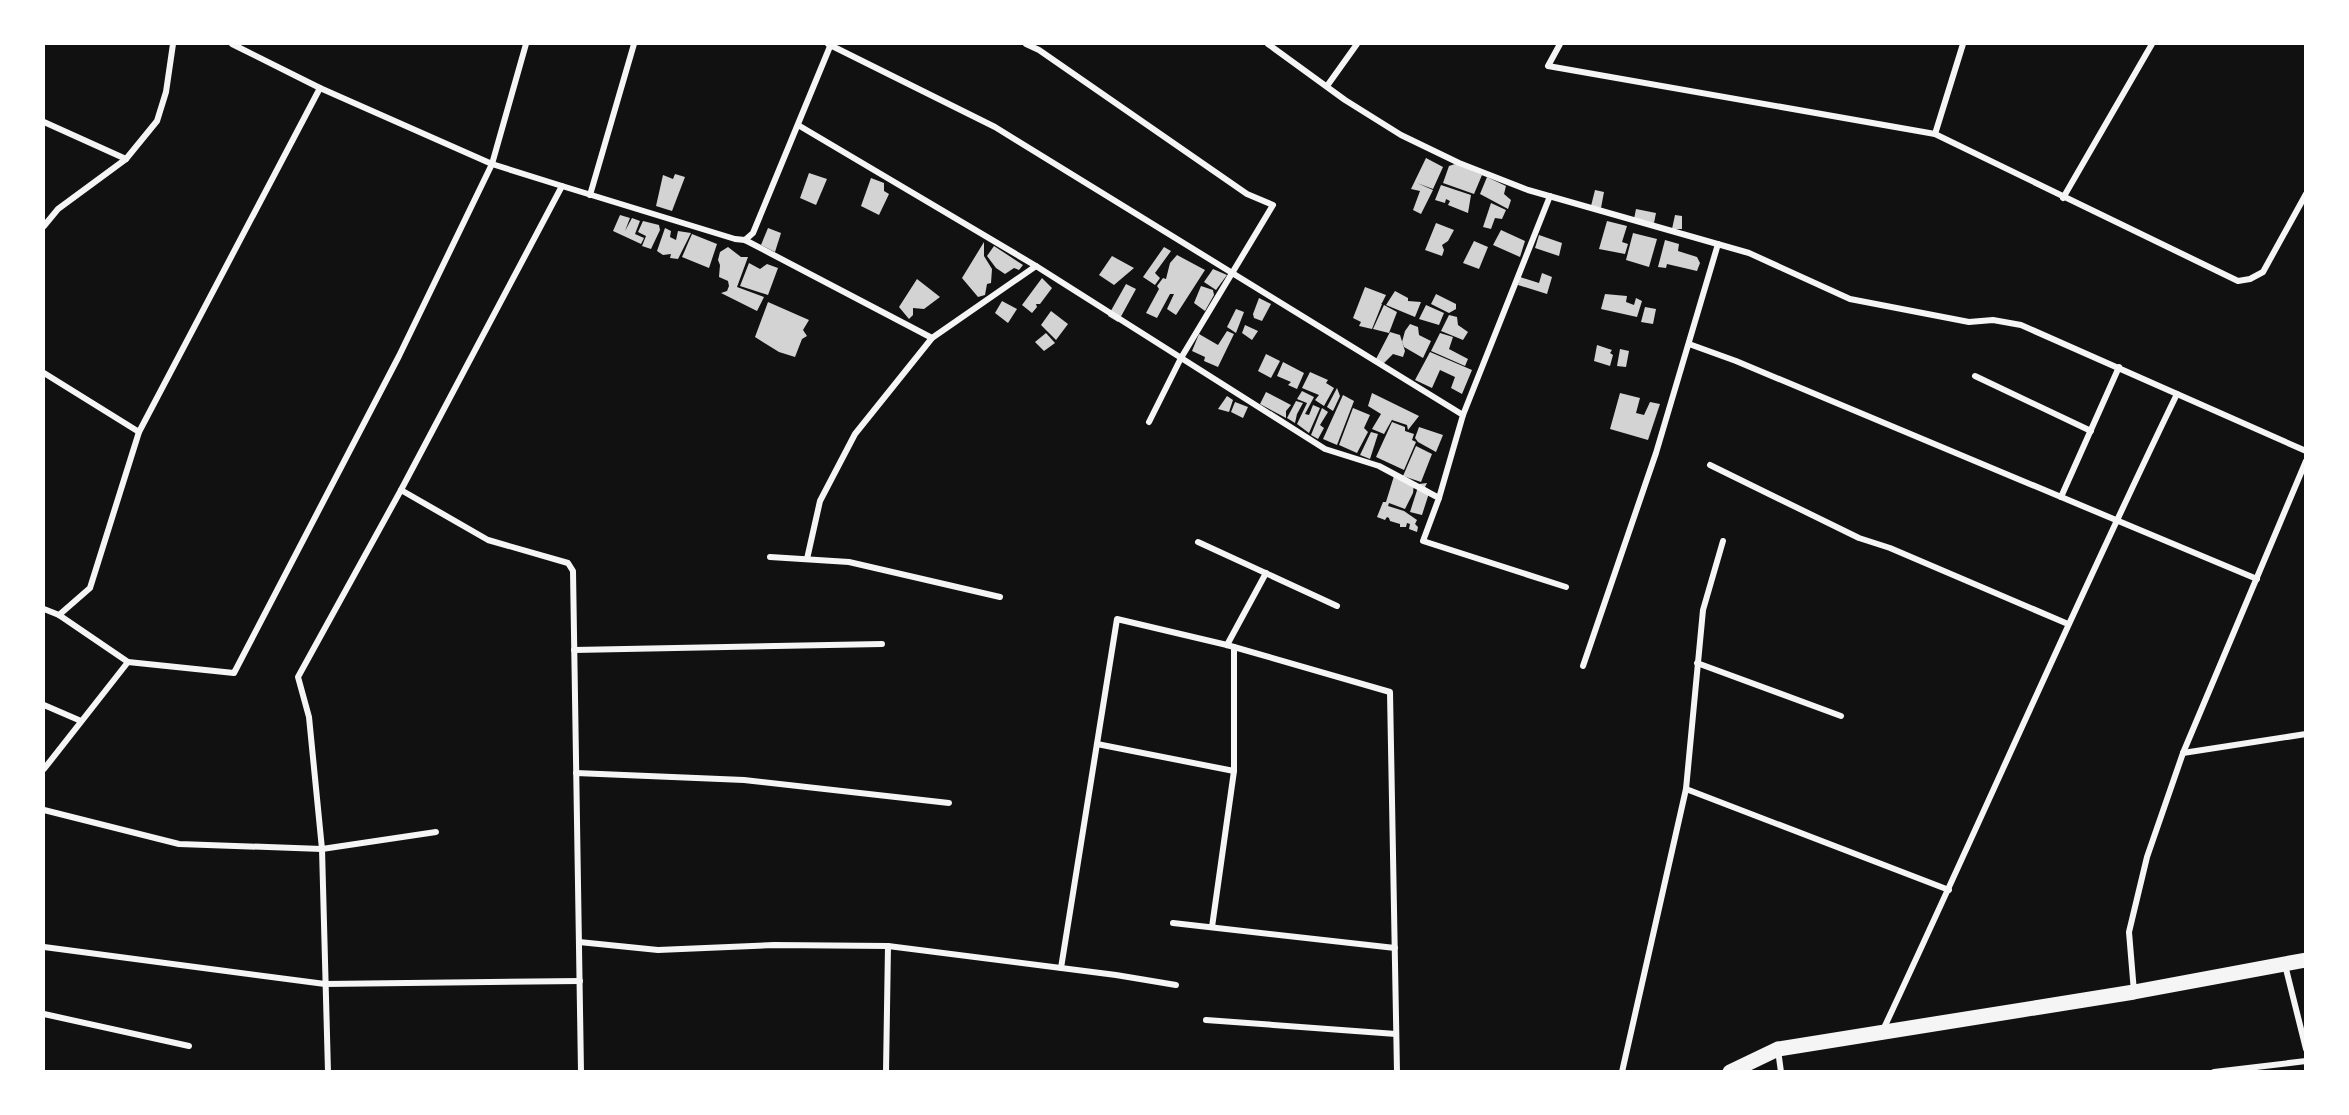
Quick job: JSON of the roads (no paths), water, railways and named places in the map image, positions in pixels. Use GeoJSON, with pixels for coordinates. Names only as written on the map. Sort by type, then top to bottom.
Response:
{"type":"FeatureCollection","features":[{"type":"Feature","properties":{"kind":"main road"},"geometry":{"type":"LineString","coordinates":[[1730,1071],[1778,1049],[2134,992],[2306,960]]}},
{"type":"Feature","properties":{"kind":"street"},"geometry":{"type":"LineString","coordinates":[[44,226],[58,209],[126,159],[157,121],[166,92],[173,44]]}},
{"type":"Feature","properties":{"kind":"street"},"geometry":{"type":"LineString","coordinates":[[232,44],[320,88],[492,164],[735,239],[745,240],[932,338]]}},
{"type":"Feature","properties":{"kind":"street"},"geometry":{"type":"LineString","coordinates":[[44,609],[59,615],[128,662],[234,673],[399,356],[492,164],[526,44]]}},
{"type":"Feature","properties":{"kind":"street"},"geometry":{"type":"LineString","coordinates":[[590,195],[634,44]]}},
{"type":"Feature","properties":{"kind":"street"},"geometry":{"type":"LineString","coordinates":[[745,240],[753,233],[830,44],[995,127],[1463,415]]}},
{"type":"Feature","properties":{"kind":"street"},"geometry":{"type":"LineString","coordinates":[[1026,44],[1247,194],[1273,205],[1181,358],[1149,422]]}},
{"type":"Feature","properties":{"kind":"street"},"geometry":{"type":"LineString","coordinates":[[1268,44],[1345,100],[1401,135],[1459,163],[1550,196],[1749,253],[1850,299],[1969,322],[1993,320],[2021,325],[2306,450]]}},
{"type":"Feature","properties":{"kind":"street"},"geometry":{"type":"LineString","coordinates":[[1328,86],[1357,44]]}},
{"type":"Feature","properties":{"kind":"street"},"geometry":{"type":"LineString","coordinates":[[1560,44],[1548,66],[1935,134],[2238,281],[2250,279],[2263,272],[2306,194]]}},
{"type":"Feature","properties":{"kind":"street"},"geometry":{"type":"LineString","coordinates":[[1935,134],[1963,44]]}},
{"type":"Feature","properties":{"kind":"street"},"geometry":{"type":"LineString","coordinates":[[2063,198],[2152,44]]}},
{"type":"Feature","properties":{"kind":"street"},"geometry":{"type":"LineString","coordinates":[[59,615],[90,588],[139,432],[320,88]]}},
{"type":"Feature","properties":{"kind":"street"},"geometry":{"type":"LineString","coordinates":[[44,122],[126,159]]}},
{"type":"Feature","properties":{"kind":"street"},"geometry":{"type":"LineString","coordinates":[[798,125],[1036,266],[1325,450],[1379,466],[1439,498]]}},
{"type":"Feature","properties":{"kind":"street"},"geometry":{"type":"LineString","coordinates":[[328,1071],[322,849],[309,717],[298,677],[401,490],[562,186]]}},
{"type":"Feature","properties":{"kind":"street"},"geometry":{"type":"LineString","coordinates":[[1550,196],[1463,415],[1439,498],[1423,542],[1566,587]]}},
{"type":"Feature","properties":{"kind":"street"},"geometry":{"type":"LineString","coordinates":[[1583,666],[1656,453],[1718,244]]}},
{"type":"Feature","properties":{"kind":"street"},"geometry":{"type":"LineString","coordinates":[[807,559],[820,501],[855,434],[932,338],[1036,266]]}},
{"type":"Feature","properties":{"kind":"street"},"geometry":{"type":"LineString","coordinates":[[1689,344],[1736,361],[2257,579]]}},
{"type":"Feature","properties":{"kind":"street"},"geometry":{"type":"LineString","coordinates":[[2061,497],[2118,368]]}},
{"type":"Feature","properties":{"kind":"street"},"geometry":{"type":"LineString","coordinates":[[44,373],[139,432]]}},
{"type":"Feature","properties":{"kind":"street"},"geometry":{"type":"LineString","coordinates":[[1976,376],[2091,431]]}},
{"type":"Feature","properties":{"kind":"street"},"geometry":{"type":"LineString","coordinates":[[1882,1031],[1949,890],[2116,520],[2177,394]]}},
{"type":"Feature","properties":{"kind":"street"},"geometry":{"type":"LineString","coordinates":[[2134,992],[2128,932],[2147,857],[2183,753],[2306,461]]}},
{"type":"Feature","properties":{"kind":"street"},"geometry":{"type":"LineString","coordinates":[[1710,465],[1859,538],[1890,548],[2068,624]]}},
{"type":"Feature","properties":{"kind":"street"},"geometry":{"type":"LineString","coordinates":[[401,490],[488,540],[568,562],[573,571],[581,1071]]}},
{"type":"Feature","properties":{"kind":"street"},"geometry":{"type":"LineString","coordinates":[[1622,1071],[1686,789],[1703,610],[1723,541]]}},
{"type":"Feature","properties":{"kind":"street"},"geometry":{"type":"LineString","coordinates":[[1198,542],[1337,606]]}},
{"type":"Feature","properties":{"kind":"street"},"geometry":{"type":"LineString","coordinates":[[770,557],[849,562],[1000,597]]}},
{"type":"Feature","properties":{"kind":"street"},"geometry":{"type":"LineString","coordinates":[[1212,927],[1234,771],[1230,646],[1266,573]]}},
{"type":"Feature","properties":{"kind":"street"},"geometry":{"type":"LineString","coordinates":[[1061,968],[1117,619],[1230,646],[1390,692],[1397,1071]]}},
{"type":"Feature","properties":{"kind":"street"},"geometry":{"type":"LineString","coordinates":[[574,650],[882,644]]}},
{"type":"Feature","properties":{"kind":"street"},"geometry":{"type":"LineString","coordinates":[[44,769],[128,662]]}},
{"type":"Feature","properties":{"kind":"street"},"geometry":{"type":"LineString","coordinates":[[1697,663],[1841,716]]}},
{"type":"Feature","properties":{"kind":"street"},"geometry":{"type":"LineString","coordinates":[[44,705],[81,721]]}},
{"type":"Feature","properties":{"kind":"street"},"geometry":{"type":"LineString","coordinates":[[2183,753],[2306,734]]}},
{"type":"Feature","properties":{"kind":"street"},"geometry":{"type":"LineString","coordinates":[[1097,744],[1234,771]]}},
{"type":"Feature","properties":{"kind":"street"},"geometry":{"type":"LineString","coordinates":[[576,773],[744,780],[949,803]]}},
{"type":"Feature","properties":{"kind":"street"},"geometry":{"type":"LineString","coordinates":[[1686,789],[1949,890]]}},
{"type":"Feature","properties":{"kind":"street"},"geometry":{"type":"LineString","coordinates":[[44,810],[179,844],[322,849],[436,832]]}},
{"type":"Feature","properties":{"kind":"street"},"geometry":{"type":"LineString","coordinates":[[1173,923],[1395,948]]}},
{"type":"Feature","properties":{"kind":"street"},"geometry":{"type":"LineString","coordinates":[[579,942],[658,950],[774,945],[888,946],[1116,975],[1176,986]]}},
{"type":"Feature","properties":{"kind":"street"},"geometry":{"type":"LineString","coordinates":[[886,1071],[888,946]]}},
{"type":"Feature","properties":{"kind":"street"},"geometry":{"type":"LineString","coordinates":[[44,947],[325,984],[580,981]]}},
{"type":"Feature","properties":{"kind":"street"},"geometry":{"type":"LineString","coordinates":[[2284,963],[2306,1049]]}},
{"type":"Feature","properties":{"kind":"street"},"geometry":{"type":"LineString","coordinates":[[44,1014],[189,1046]]}},
{"type":"Feature","properties":{"kind":"street"},"geometry":{"type":"LineString","coordinates":[[1206,1020],[1396,1034]]}},
{"type":"Feature","properties":{"kind":"street"},"geometry":{"type":"LineString","coordinates":[[1778,1049],[1781,1071]]}},
{"type":"Feature","properties":{"kind":"street"},"geometry":{"type":"LineString","coordinates":[[2214,1071],[2306,1061]]}}]}
